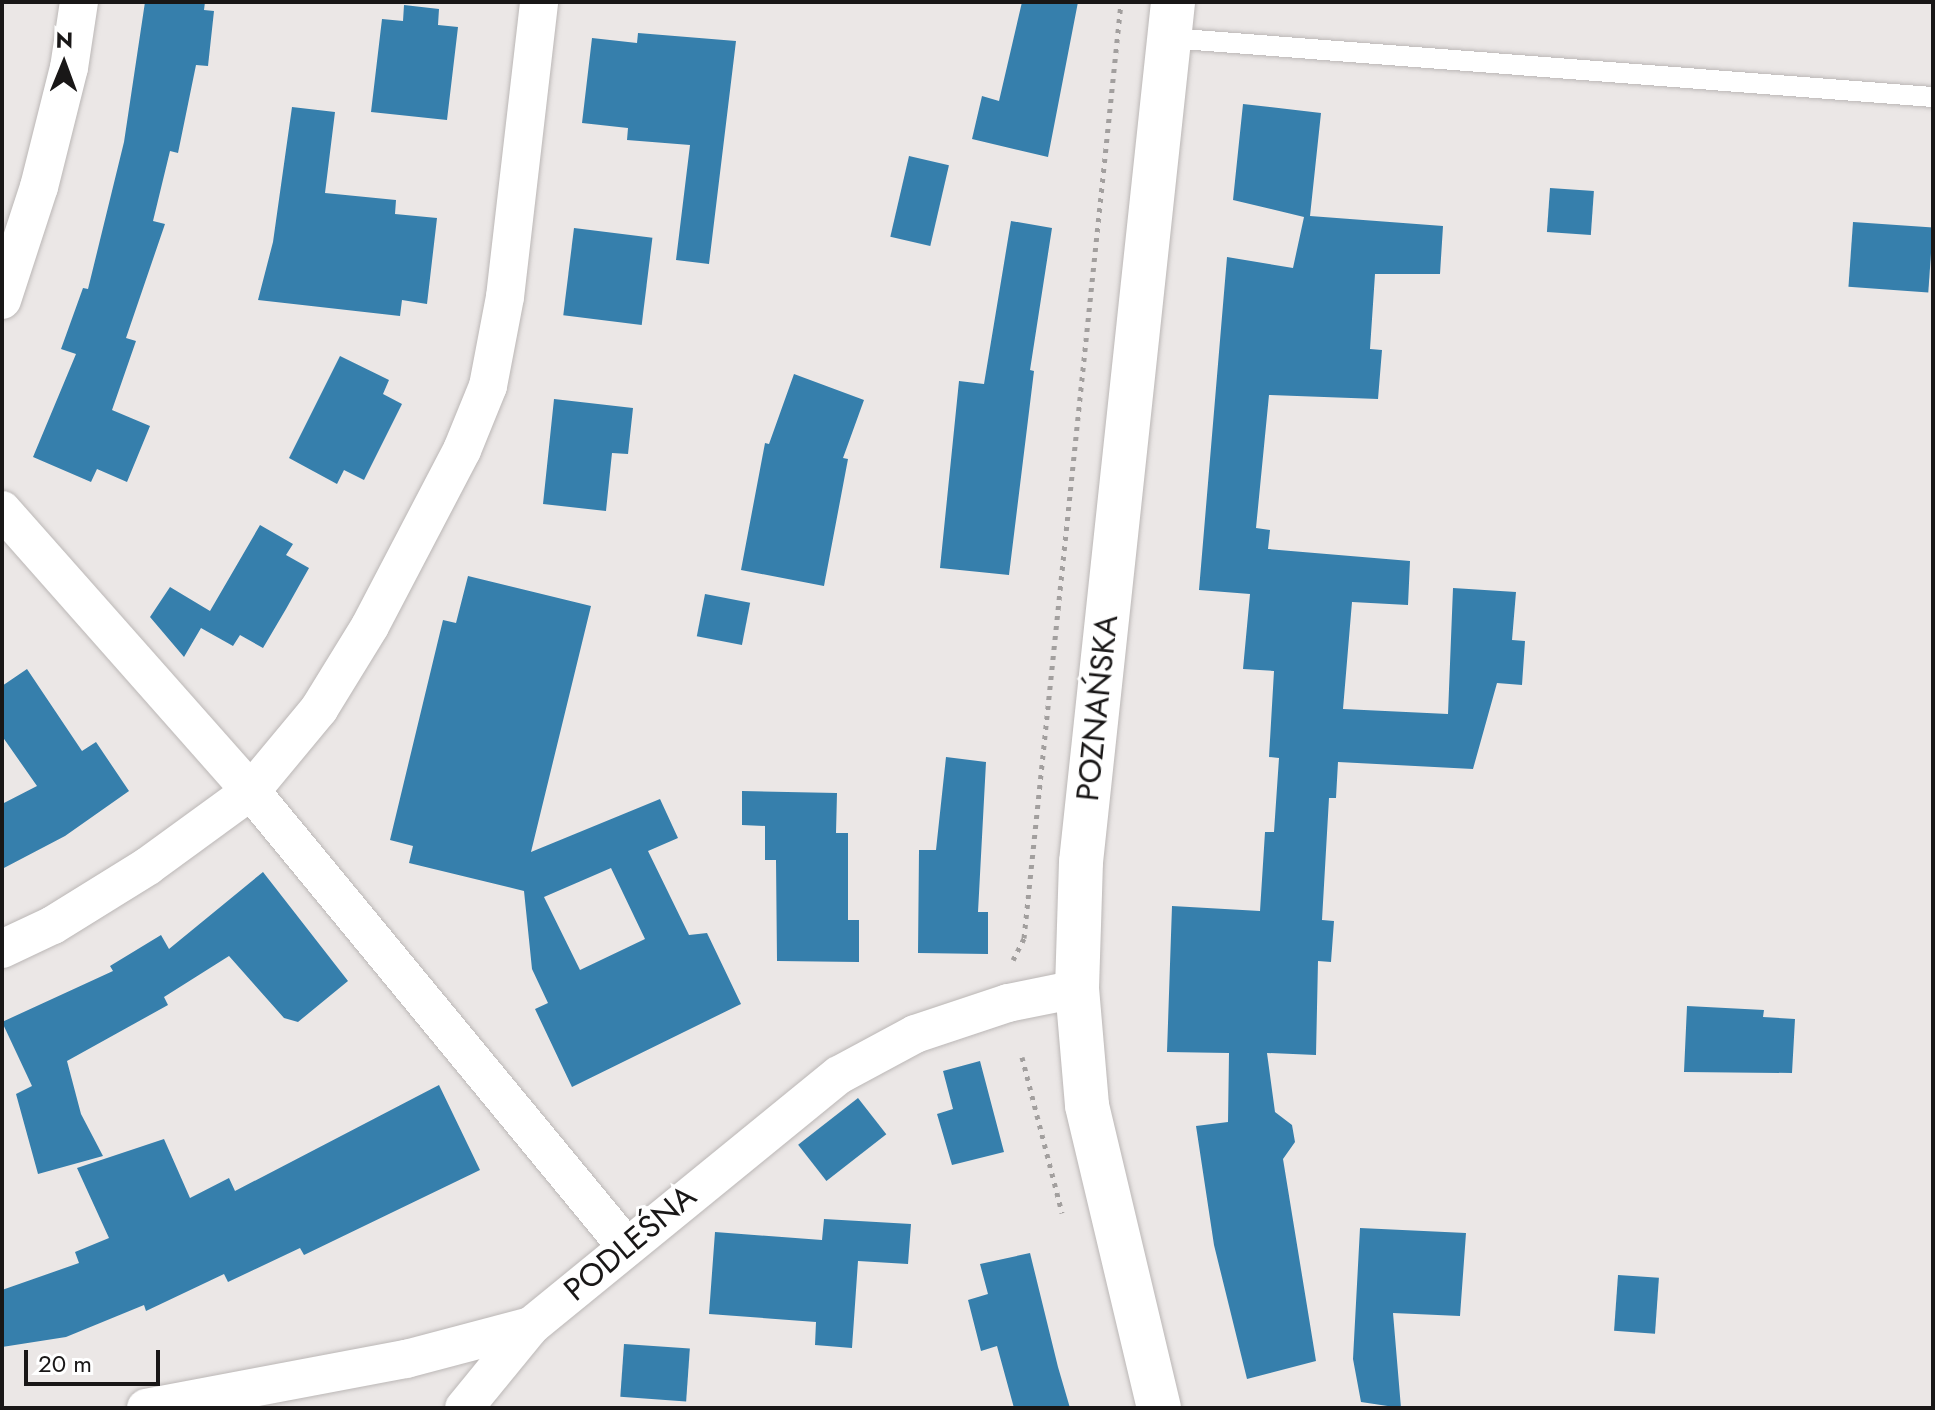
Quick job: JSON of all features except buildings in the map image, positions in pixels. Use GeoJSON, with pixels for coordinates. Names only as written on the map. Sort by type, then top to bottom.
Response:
{"type":"FeatureCollection","features":[{"type":"Feature","properties":{"kind":"street"},"geometry":{"type":"LineString","coordinates":[[2,300],[39,187],[69,68],[79,2]]}},
{"type":"Feature","properties":{"kind":"street"},"geometry":{"type":"LineString","coordinates":[[2,949],[53,925],[148,866],[251,791],[319,709],[370,626],[462,450],[488,386],[505,297],[539,2]]}},
{"type":"Feature","properties":{"kind":"street","name":"POZNAŃSKA"},"geometry":{"type":"LineString","coordinates":[[1159,1408],[1090,1121],[1077,989],[1081,862],[1171,20]]}},
{"type":"Feature","properties":{"kind":"street"},"geometry":{"type":"LineString","coordinates":[[2,510],[251,791],[625,1245]]}},
{"type":"Feature","properties":{"kind":"street","name":"PODLEŚNA"},"geometry":{"type":"LineString","coordinates":[[146,1408],[406,1359],[531,1326],[625,1245],[839,1075],[915,1034],[1008,1003],[1077,989]]}},
{"type":"Feature","properties":{"kind":"street"},"geometry":{"type":"LineString","coordinates":[[464,1408],[531,1326]]}},
{"type":"Feature","properties":{"kind":"lane"},"geometry":{"type":"LineString","coordinates":[[1171,20],[1933,97]]}},
{"type":"Feature","properties":{"kind":"path"},"geometry":{"type":"LineString","coordinates":[[1006,963],[1014,959],[1024,938],[1121,2]]}}]}
